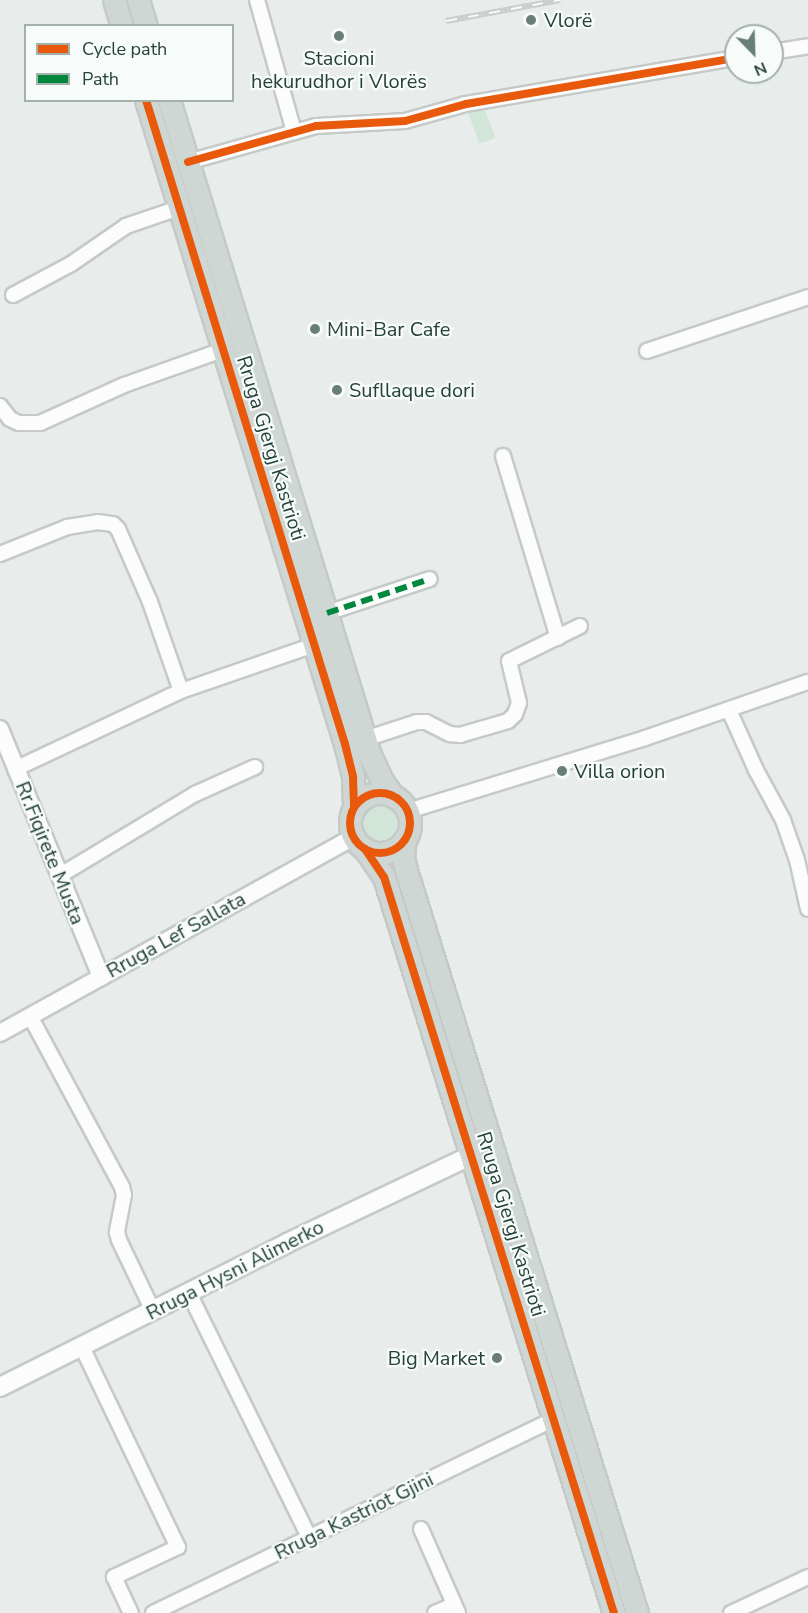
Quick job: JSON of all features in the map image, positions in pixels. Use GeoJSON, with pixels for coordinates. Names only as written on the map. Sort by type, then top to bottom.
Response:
{"type":"FeatureCollection","features":[{"type":"Feature","properties":{"kind":"main road"},"geometry":{"type":"LineString","coordinates":[[114,0],[121,24]]}},
{"type":"Feature","properties":{"kind":"main road"},"geometry":{"type":"LineString","coordinates":[[138,0],[145,24]]}},
{"type":"Feature","properties":{"kind":"main road","name":"Rruga Gjergj Kastrioti"},"geometry":{"type":"LineString","coordinates":[[147,102],[350,762],[354,807]]}},
{"type":"Feature","properties":{"kind":"main road","name":"Rruga Gjergj Kastrioti"},"geometry":{"type":"LineString","coordinates":[[170,102],[365,738],[376,770],[401,803]]}},
{"type":"Feature","properties":{"kind":"main road"},"geometry":{"type":"LineString","coordinates":[[371,794],[401,803],[409,830],[405,839],[391,850],[374,852],[359,843],[350,825],[354,807],[371,794]]}},
{"type":"Feature","properties":{"kind":"main road","name":"Rruga Gjergj Kastrioti"},"geometry":{"type":"LineString","coordinates":[[405,839],[403,856],[406,870],[637,1613]]}},
{"type":"Feature","properties":{"kind":"main road","name":"Rruga Gjergj Kastrioti"},"geometry":{"type":"LineString","coordinates":[[359,843],[384,877],[614,1613]]}},
{"type":"Feature","properties":{"kind":"main road","name":"Rruga Hysni Alimerko"},"geometry":{"type":"LineString","coordinates":[[2,1381],[82,1347],[287,1242],[472,1155]]}},
{"type":"Feature","properties":{"kind":"street"},"geometry":{"type":"LineString","coordinates":[[257,0],[294,132]]}},
{"type":"Feature","properties":{"kind":"street"},"geometry":{"type":"LineString","coordinates":[[784,50],[808,46]]}},
{"type":"Feature","properties":{"kind":"street"},"geometry":{"type":"LineString","coordinates":[[188,162],[294,132],[336,123],[405,121],[466,104],[724,60]]}},
{"type":"Feature","properties":{"kind":"street"},"geometry":{"type":"LineString","coordinates":[[13,295],[71,264],[126,226],[179,208]]}},
{"type":"Feature","properties":{"kind":"street"},"geometry":{"type":"LineString","coordinates":[[647,351],[808,297]]}},
{"type":"Feature","properties":{"kind":"street"},"geometry":{"type":"LineString","coordinates":[[0,406],[10,419],[19,423],[40,423],[124,385],[223,350]]}},
{"type":"Feature","properties":{"kind":"street"},"geometry":{"type":"LineString","coordinates":[[503,456],[558,638]]}},
{"type":"Feature","properties":{"kind":"street"},"geometry":{"type":"LineString","coordinates":[[0,554],[60,529],[99,522],[113,524],[118,529],[150,602],[181,690]]}},
{"type":"Feature","properties":{"kind":"street"},"geometry":{"type":"LineString","coordinates":[[327,613],[430,579]]}},
{"type":"Feature","properties":{"kind":"street"},"geometry":{"type":"LineString","coordinates":[[365,738],[417,722],[426,722],[450,734],[460,735],[508,721],[515,714],[519,703],[509,662],[580,626]]}},
{"type":"Feature","properties":{"kind":"street"},"geometry":{"type":"LineString","coordinates":[[15,769],[181,690],[314,645]]}},
{"type":"Feature","properties":{"kind":"street"},"geometry":{"type":"LineString","coordinates":[[401,803],[729,710],[808,682]]}},
{"type":"Feature","properties":{"kind":"street"},"geometry":{"type":"LineString","coordinates":[[729,710],[756,770],[803,861],[808,909]]}},
{"type":"Feature","properties":{"kind":"street","name":"Rr.Fiqirete Musta"},"geometry":{"type":"LineString","coordinates":[[0,729],[101,977]]}},
{"type":"Feature","properties":{"kind":"street"},"geometry":{"type":"LineString","coordinates":[[59,876],[195,794],[255,767]]}},
{"type":"Feature","properties":{"kind":"street","name":"Rruga Lef Sallata"},"geometry":{"type":"LineString","coordinates":[[0,1033],[101,977],[359,843]]}},
{"type":"Feature","properties":{"kind":"street"},"geometry":{"type":"LineString","coordinates":[[30,1016],[123,1187],[124,1195],[117,1232],[153,1311]]}},
{"type":"Feature","properties":{"kind":"street"},"geometry":{"type":"LineString","coordinates":[[189,1293],[309,1537]]}},
{"type":"Feature","properties":{"kind":"street"},"geometry":{"type":"LineString","coordinates":[[82,1347],[178,1547],[114,1577],[131,1613]]}},
{"type":"Feature","properties":{"kind":"street","name":"Rruga Kastriot Gjini"},"geometry":{"type":"LineString","coordinates":[[153,1613],[554,1419]]}},
{"type":"Feature","properties":{"kind":"street"},"geometry":{"type":"LineString","coordinates":[[421,1529],[456,1609],[435,1613]]}},
{"type":"Feature","properties":{"kind":"street"},"geometry":{"type":"LineString","coordinates":[[731,1613],[808,1577]]}},
{"type":"Feature","properties":{"kind":"green space"},"geometry":{"type":"Polygon","coordinates":[[[484,107],[495,138],[479,144],[468,113],[484,107]]]}},
{"type":"Feature","properties":{"kind":"green space"},"geometry":{"type":"Polygon","coordinates":[[[380,806],[392,811],[397,823],[392,835],[380,840],[368,835],[363,823],[368,811],[380,806]]]}},
{"type":"Feature","properties":{"kind":"railway"},"geometry":{"type":"LineString","coordinates":[[446,21],[560,0]]}},
{"type":"Feature","properties":{"kind":"marked path"},"geometry":{"type":"LineString","coordinates":[[327,613],[430,579]]}},
{"type":"Feature","properties":{"kind":"cycle path"},"geometry":{"type":"LineString","coordinates":[[188,162],[316,126],[405,121],[466,104],[724,60]]}},
{"type":"Feature","properties":{"kind":"cycle path"},"geometry":{"type":"LineString","coordinates":[[147,102],[345,744],[353,777],[354,807]]}},
{"type":"Feature","properties":{"kind":"cycle path"},"geometry":{"type":"LineString","coordinates":[[374,793],[386,793],[397,798],[405,806],[410,823],[408,835],[397,848],[386,853],[374,853],[363,848],[355,840],[350,829],[350,817],[355,806],[363,798],[374,793]]}},
{"type":"Feature","properties":{"kind":"cycle path"},"geometry":{"type":"LineString","coordinates":[[365,849],[384,877],[614,1613]]}},
{"type":"Feature","properties":{"kind":"place","name":"Vlorë"},"geometry":{"type":"Point","coordinates":[531,20]}},
{"type":"Feature","properties":{"kind":"place","name":"Stacioni hekurudhor i Vlorës"},"geometry":{"type":"Point","coordinates":[339,36]}},
{"type":"Feature","properties":{"kind":"place","name":"Mini-Bar Cafe"},"geometry":{"type":"Point","coordinates":[315,329]}},
{"type":"Feature","properties":{"kind":"place","name":"Sufllaque dori"},"geometry":{"type":"Point","coordinates":[337,390]}},
{"type":"Feature","properties":{"kind":"place","name":"Villa orion"},"geometry":{"type":"Point","coordinates":[562,771]}},
{"type":"Feature","properties":{"kind":"place","name":"Big Market"},"geometry":{"type":"Point","coordinates":[497,1358]}}]}
